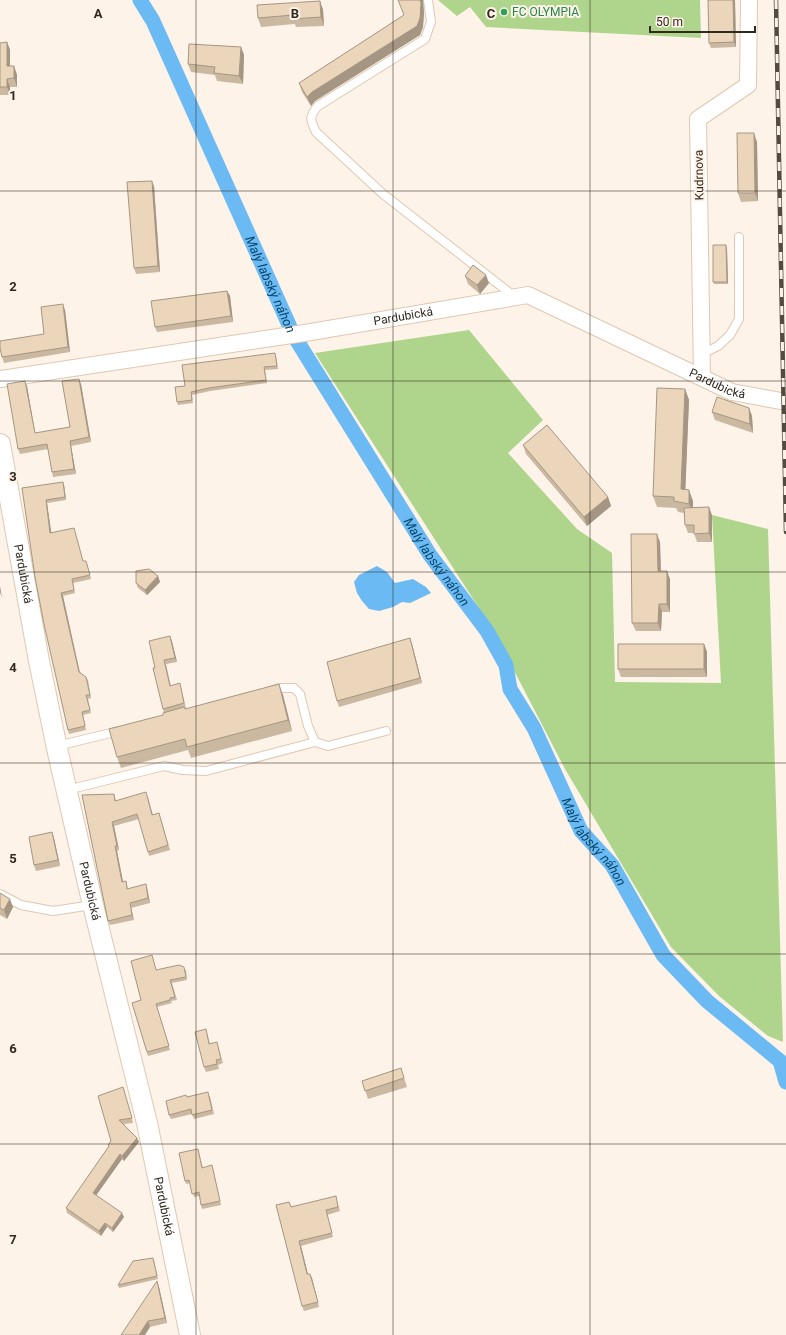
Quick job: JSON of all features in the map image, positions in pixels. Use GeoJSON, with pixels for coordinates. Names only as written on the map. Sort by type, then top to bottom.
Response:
{"type":"FeatureCollection","features":[{"type":"Feature","properties":{"kind":"street","name":"Kudrnova"},"geometry":{"type":"LineString","coordinates":[[702,377],[698,119],[748,85],[749,0]]}},
{"type":"Feature","properties":{"kind":"street","name":"Pardubická"},"geometry":{"type":"LineString","coordinates":[[0,379],[305,333],[528,295],[732,392],[786,402]]}},
{"type":"Feature","properties":{"kind":"street","name":"Pardubická"},"geometry":{"type":"LineString","coordinates":[[0,444],[2,473],[56,746],[93,905],[147,1123],[190,1335]]}},
{"type":"Feature","properties":{"kind":"lane"},"geometry":{"type":"LineString","coordinates":[[428,0],[431,22],[425,39],[318,106],[312,113],[311,122],[316,132],[383,194],[515,297]]}},
{"type":"Feature","properties":{"kind":"lane"},"geometry":{"type":"LineString","coordinates":[[702,354],[718,346],[730,335],[739,319],[739,237]]}},
{"type":"Feature","properties":{"kind":"lane"},"geometry":{"type":"LineString","coordinates":[[265,692],[280,688],[294,688],[300,694],[308,726],[315,742]]}},
{"type":"Feature","properties":{"kind":"lane"},"geometry":{"type":"LineString","coordinates":[[56,746],[124,730]]}},
{"type":"Feature","properties":{"kind":"lane"},"geometry":{"type":"LineString","coordinates":[[66,790],[164,766],[183,770],[206,771],[315,742],[328,746],[386,731]]}},
{"type":"Feature","properties":{"kind":"lane"},"geometry":{"type":"LineString","coordinates":[[0,894],[21,905],[53,911],[93,905]]}},
{"type":"Feature","properties":{"kind":"green space"},"geometry":{"type":"Polygon","coordinates":[[[438,0],[700,0],[701,38],[486,27],[470,7],[457,16],[438,0]]]}},
{"type":"Feature","properties":{"kind":"green space"},"geometry":{"type":"Polygon","coordinates":[[[469,330],[543,420],[508,453],[577,529],[612,553],[615,682],[721,683],[712,515],[768,529],[783,1042],[768,1036],[719,996],[671,947],[565,769],[493,630],[315,353],[469,330]]]}},
{"type":"Feature","properties":{"kind":"water"},"geometry":{"type":"Polygon","coordinates":[[[377,566],[387,572],[395,583],[413,579],[426,587],[431,593],[410,603],[402,602],[393,607],[379,611],[369,609],[357,593],[354,582],[359,575],[377,566]]]}},
{"type":"Feature","properties":{"kind":"building"},"geometry":{"type":"Polygon","coordinates":[[[398,0],[420,0],[420,18],[417,26],[312,92],[307,97],[299,83],[404,15],[398,0]]]}},
{"type":"Feature","properties":{"kind":"building"},"geometry":{"type":"Polygon","coordinates":[[[708,0],[733,0],[734,42],[709,43],[708,0]]]}},
{"type":"Feature","properties":{"kind":"building"},"geometry":{"type":"Polygon","coordinates":[[[320,1],[321,17],[293,19],[293,15],[258,18],[257,5],[320,1]]]}},
{"type":"Feature","properties":{"kind":"building"},"geometry":{"type":"Polygon","coordinates":[[[7,42],[7,66],[14,66],[14,78],[7,79],[7,87],[0,87],[0,43],[7,42]]]}},
{"type":"Feature","properties":{"kind":"building"},"geometry":{"type":"Polygon","coordinates":[[[189,44],[241,47],[239,76],[214,73],[215,67],[188,64],[189,44]]]}},
{"type":"Feature","properties":{"kind":"building"},"geometry":{"type":"Polygon","coordinates":[[[737,133],[754,133],[755,193],[738,193],[737,133]]]}},
{"type":"Feature","properties":{"kind":"building"},"geometry":{"type":"Polygon","coordinates":[[[152,181],[158,266],[134,268],[127,182],[152,181]]]}},
{"type":"Feature","properties":{"kind":"building"},"geometry":{"type":"Polygon","coordinates":[[[713,245],[726,245],[727,282],[713,282],[713,245]]]}},
{"type":"Feature","properties":{"kind":"building"},"geometry":{"type":"Polygon","coordinates":[[[473,265],[486,275],[477,285],[465,276],[473,265]]]}},
{"type":"Feature","properties":{"kind":"building"},"geometry":{"type":"Polygon","coordinates":[[[227,291],[231,316],[155,327],[151,301],[227,291]]]}},
{"type":"Feature","properties":{"kind":"building"},"geometry":{"type":"Polygon","coordinates":[[[63,304],[68,347],[2,357],[0,341],[44,334],[41,307],[63,304]]]}},
{"type":"Feature","properties":{"kind":"building"},"geometry":{"type":"Polygon","coordinates":[[[275,353],[277,366],[264,367],[266,380],[191,392],[192,400],[177,402],[175,387],[185,386],[182,365],[275,353]]]}},
{"type":"Feature","properties":{"kind":"building"},"geometry":{"type":"Polygon","coordinates":[[[79,379],[89,437],[70,441],[74,469],[52,472],[47,444],[18,449],[7,384],[25,381],[35,433],[70,427],[62,381],[79,379]]]}},
{"type":"Feature","properties":{"kind":"building"},"geometry":{"type":"Polygon","coordinates":[[[657,388],[685,389],[681,489],[689,490],[689,504],[674,501],[674,497],[653,496],[657,388]]]}},
{"type":"Feature","properties":{"kind":"building"},"geometry":{"type":"Polygon","coordinates":[[[717,397],[749,408],[750,424],[712,412],[717,397]]]}},
{"type":"Feature","properties":{"kind":"building"},"geometry":{"type":"Polygon","coordinates":[[[547,425],[608,497],[584,517],[523,445],[547,425]]]}},
{"type":"Feature","properties":{"kind":"building"},"geometry":{"type":"Polygon","coordinates":[[[63,482],[65,497],[46,500],[50,533],[74,528],[83,561],[86,561],[90,575],[72,579],[74,590],[61,593],[79,672],[86,677],[90,695],[86,695],[90,710],[82,712],[85,726],[68,730],[35,577],[22,488],[63,482]]]}},
{"type":"Feature","properties":{"kind":"building"},"geometry":{"type":"Polygon","coordinates":[[[709,507],[709,533],[694,534],[694,525],[685,525],[684,508],[709,507]]]}},
{"type":"Feature","properties":{"kind":"building"},"geometry":{"type":"Polygon","coordinates":[[[631,534],[657,534],[658,571],[667,571],[667,604],[659,604],[658,623],[632,623],[631,534]]]}},
{"type":"Feature","properties":{"kind":"building"},"geometry":{"type":"Polygon","coordinates":[[[149,569],[158,576],[145,590],[136,583],[136,571],[149,569]]]}},
{"type":"Feature","properties":{"kind":"building"},"geometry":{"type":"Polygon","coordinates":[[[170,636],[175,658],[164,660],[170,686],[180,683],[184,703],[163,709],[153,668],[155,668],[149,641],[170,636]]]}},
{"type":"Feature","properties":{"kind":"building"},"geometry":{"type":"Polygon","coordinates":[[[410,638],[420,678],[337,701],[327,662],[410,638]]]}},
{"type":"Feature","properties":{"kind":"building"},"geometry":{"type":"Polygon","coordinates":[[[618,644],[704,644],[704,669],[618,669],[618,644]]]}},
{"type":"Feature","properties":{"kind":"building"},"geometry":{"type":"Polygon","coordinates":[[[279,684],[288,720],[187,747],[185,739],[117,757],[109,729],[163,715],[163,713],[184,707],[185,709],[279,684]]]}},
{"type":"Feature","properties":{"kind":"building"},"geometry":{"type":"Polygon","coordinates":[[[146,792],[152,815],[159,813],[168,845],[148,852],[137,814],[112,822],[122,882],[126,881],[127,889],[146,884],[148,898],[130,903],[132,915],[108,921],[82,795],[114,794],[115,801],[146,792]]]}},
{"type":"Feature","properties":{"kind":"building"},"geometry":{"type":"Polygon","coordinates":[[[52,832],[58,860],[34,865],[29,837],[52,832]]]}},
{"type":"Feature","properties":{"kind":"building"},"geometry":{"type":"Polygon","coordinates":[[[0,893],[10,899],[4,910],[0,908],[0,893]]]}},
{"type":"Feature","properties":{"kind":"building"},"geometry":{"type":"Polygon","coordinates":[[[152,955],[156,970],[179,965],[184,967],[186,977],[170,980],[175,997],[156,1004],[169,1046],[147,1052],[132,1003],[141,1000],[131,961],[152,955]]]}},
{"type":"Feature","properties":{"kind":"building"},"geometry":{"type":"Polygon","coordinates":[[[206,1029],[209,1044],[217,1042],[221,1059],[216,1060],[217,1064],[204,1067],[195,1032],[206,1029]]]}},
{"type":"Feature","properties":{"kind":"building"},"geometry":{"type":"Polygon","coordinates":[[[401,1068],[404,1078],[365,1091],[362,1081],[401,1068]]]}},
{"type":"Feature","properties":{"kind":"building"},"geometry":{"type":"Polygon","coordinates":[[[123,1087],[132,1118],[119,1120],[137,1138],[122,1156],[120,1154],[93,1193],[122,1213],[112,1228],[105,1223],[99,1231],[66,1208],[111,1141],[98,1096],[123,1087]]]}},
{"type":"Feature","properties":{"kind":"building"},"geometry":{"type":"Polygon","coordinates":[[[208,1092],[212,1110],[192,1115],[191,1109],[169,1115],[166,1101],[186,1095],[187,1097],[208,1092]]]}},
{"type":"Feature","properties":{"kind":"building"},"geometry":{"type":"Polygon","coordinates":[[[198,1149],[202,1168],[212,1165],[220,1201],[201,1205],[199,1192],[192,1194],[189,1180],[185,1181],[179,1153],[198,1149]]]}},
{"type":"Feature","properties":{"kind":"building"},"geometry":{"type":"Polygon","coordinates":[[[336,1196],[338,1207],[326,1210],[332,1233],[299,1241],[307,1274],[310,1274],[318,1302],[302,1306],[276,1205],[289,1202],[291,1207],[336,1196]]]}},
{"type":"Feature","properties":{"kind":"building"},"geometry":{"type":"Polygon","coordinates":[[[153,1258],[157,1276],[118,1285],[133,1261],[153,1258]]]}},
{"type":"Feature","properties":{"kind":"building"},"geometry":{"type":"Polygon","coordinates":[[[157,1281],[165,1318],[148,1321],[139,1335],[121,1335],[157,1281]]]}},
{"type":"Feature","properties":{"kind":"waterway","name":"Malý labský náhon"},"geometry":{"type":"LineString","coordinates":[[140,0],[153,21],[294,336],[430,555],[487,631],[506,665],[510,689],[534,728],[581,831],[612,865],[663,955],[707,1001],[780,1061],[786,1082]]}},
{"type":"Feature","properties":{"kind":"railway"},"geometry":{"type":"LineString","coordinates":[[776,0],[786,532]]}},
{"type":"Feature","properties":{"kind":"place","name":"FC OLYMPIA"},"geometry":{"type":"Point","coordinates":[504,12]}}]}
